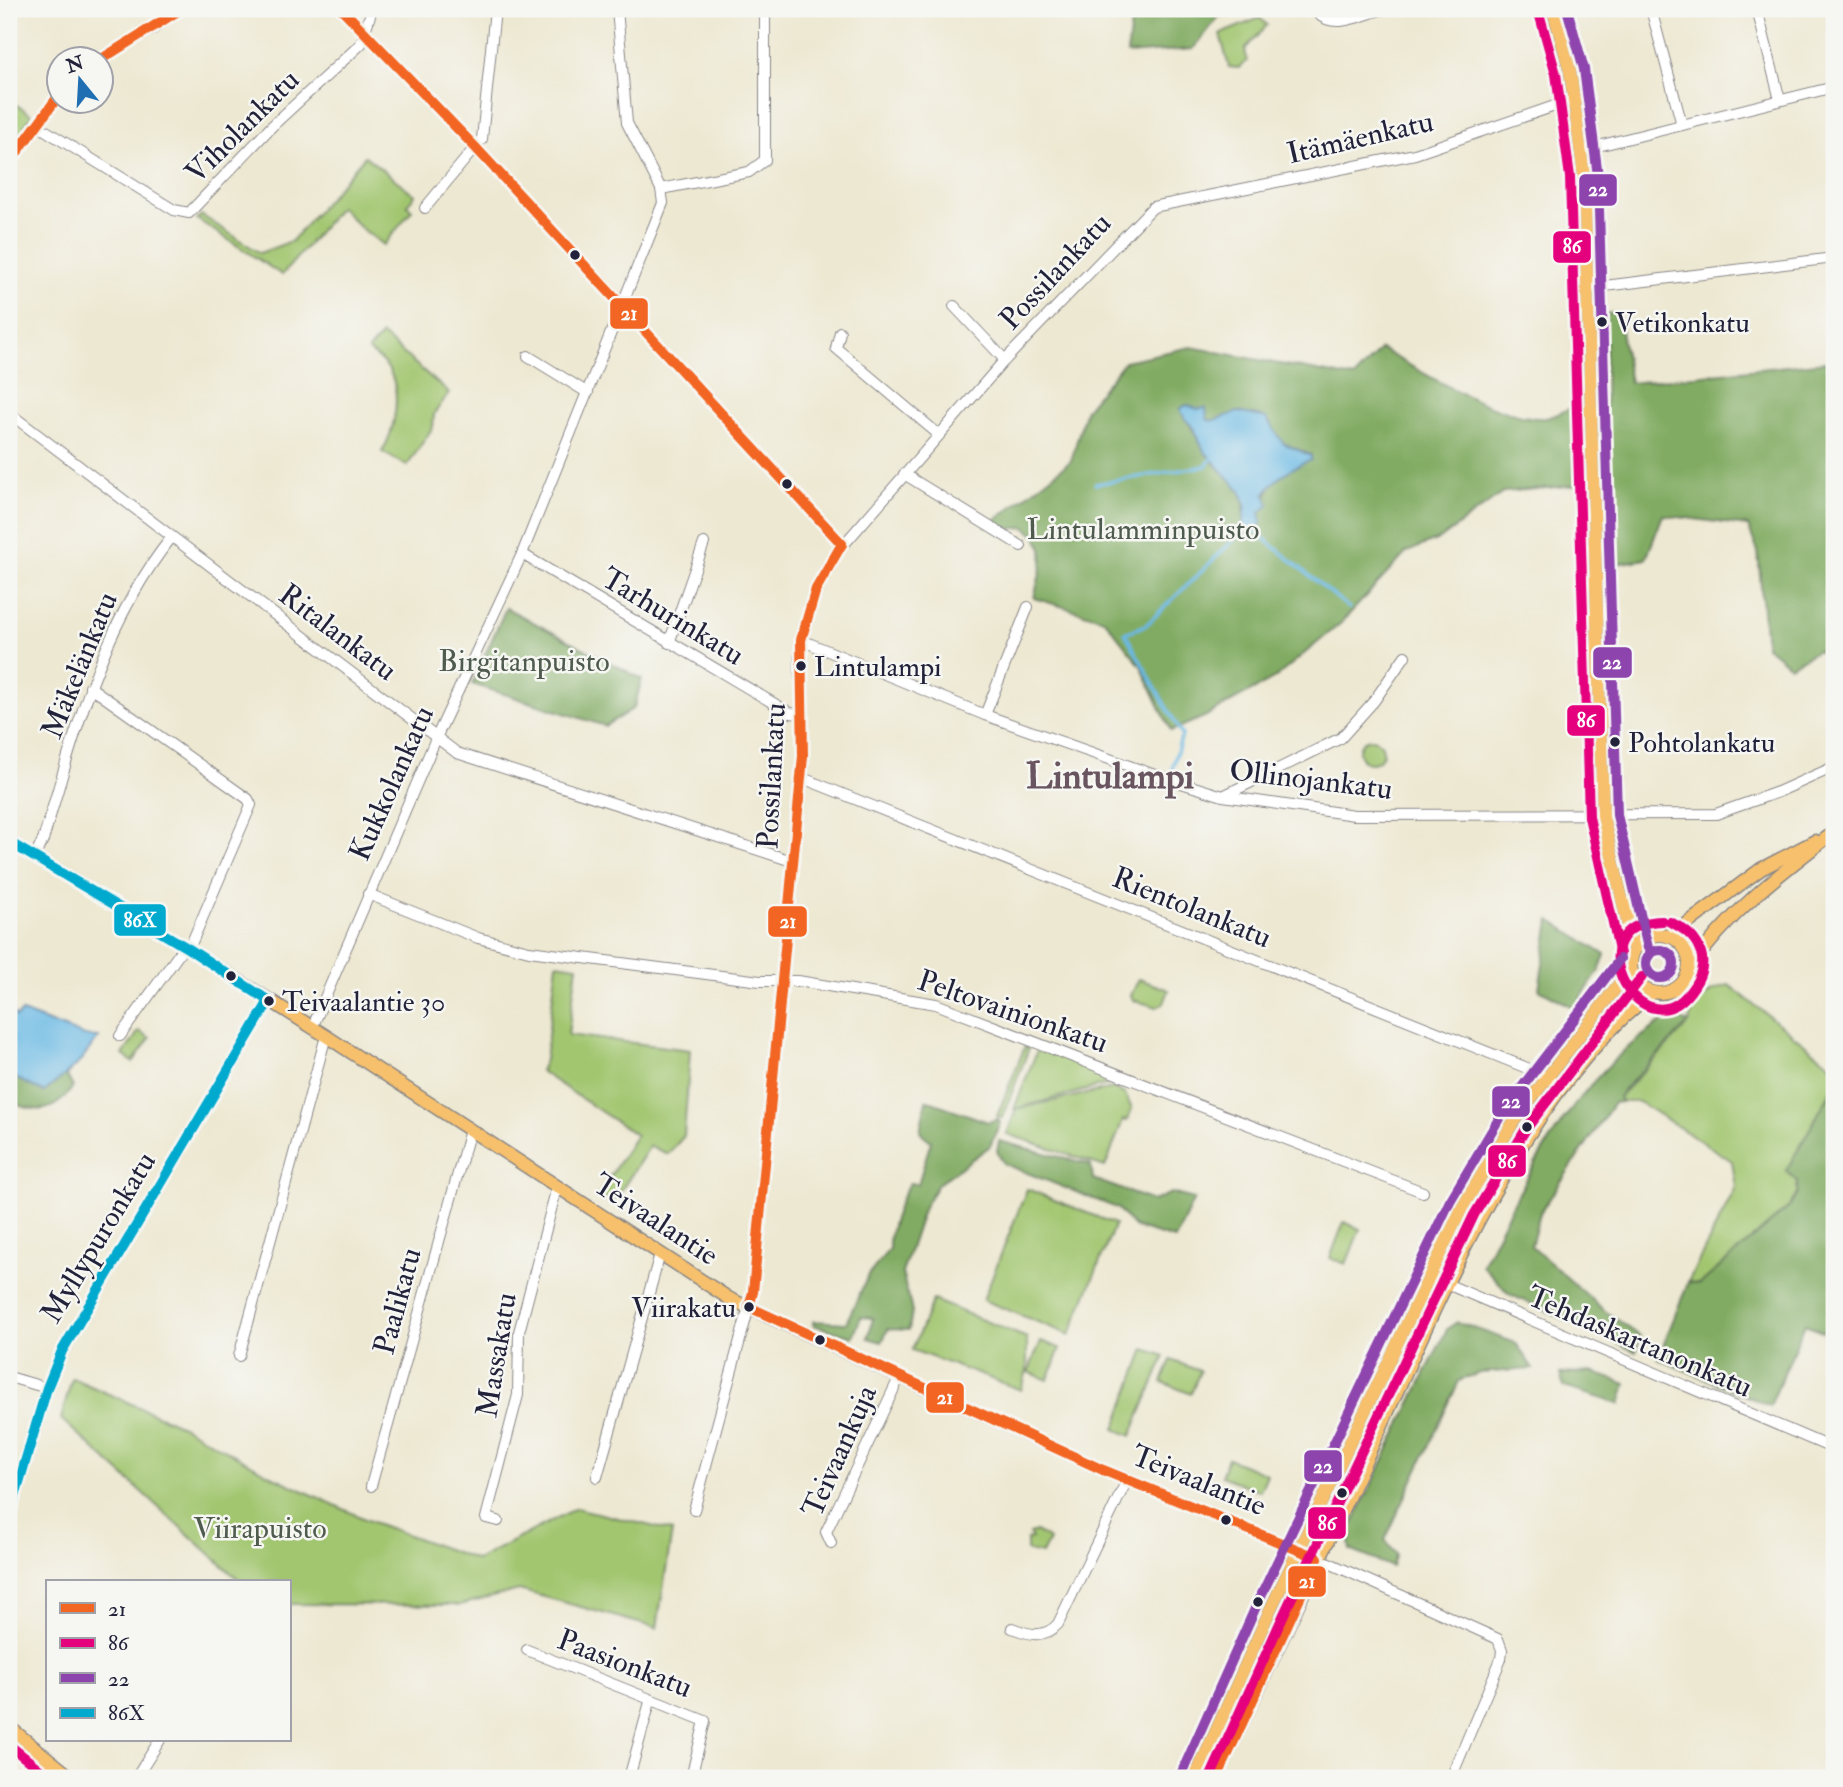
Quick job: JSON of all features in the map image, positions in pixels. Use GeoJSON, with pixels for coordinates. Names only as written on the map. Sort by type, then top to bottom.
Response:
{"type":"FeatureCollection","features":[{"type":"Feature","properties":{"kind":"main road"},"geometry":{"type":"LineString","coordinates":[[1195,1778],[1428,1276],[1492,1155],[1546,1079],[1619,988],[1631,968],[1634,951],[1603,817],[1582,150],[1575,99],[1553,9]]}},
{"type":"Feature","properties":{"kind":"main road"},"geometry":{"type":"LineString","coordinates":[[1634,951],[1644,940],[1664,936],[1791,850],[1834,833]]}},
{"type":"Feature","properties":{"kind":"main road"},"geometry":{"type":"LineString","coordinates":[[1217,1778],[1447,1286],[1504,1178],[1563,1087],[1612,1029],[1653,992],[1676,987],[1723,924],[1834,833]]}},
{"type":"Feature","properties":{"kind":"main road","name":"Teivaalantie"},"geometry":{"type":"LineString","coordinates":[[9,842],[187,948],[660,1254],[749,1307],[899,1378],[1127,1480],[1318,1558]]}},
{"type":"Feature","properties":{"kind":"main road"},"geometry":{"type":"LineString","coordinates":[[1622,897],[1634,915],[1664,936],[1680,943],[1686,953],[1688,971]]}},
{"type":"Feature","properties":{"kind":"main road"},"geometry":{"type":"LineString","coordinates":[[1631,968],[1638,983],[1653,992]]}},
{"type":"Feature","properties":{"kind":"main road","name":"Myllypuronkatu"},"geometry":{"type":"LineString","coordinates":[[9,1516],[47,1388],[71,1334],[269,1001]]}},
{"type":"Feature","properties":{"kind":"main road"},"geometry":{"type":"LineString","coordinates":[[9,1727],[72,1778]]}},
{"type":"Feature","properties":{"kind":"street"},"geometry":{"type":"LineString","coordinates":[[116,51],[155,29],[181,9]]}},
{"type":"Feature","properties":{"kind":"street"},"geometry":{"type":"LineString","coordinates":[[342,9],[476,148],[842,544]]}},
{"type":"Feature","properties":{"kind":"street"},"geometry":{"type":"LineString","coordinates":[[367,34],[372,9]]}},
{"type":"Feature","properties":{"kind":"street"},"geometry":{"type":"LineString","coordinates":[[425,208],[476,148],[483,134],[495,9]]}},
{"type":"Feature","properties":{"kind":"street"},"geometry":{"type":"LineString","coordinates":[[617,9],[627,123],[661,189],[749,172],[765,160],[765,9]]}},
{"type":"Feature","properties":{"kind":"street"},"geometry":{"type":"LineString","coordinates":[[1318,14],[1327,21],[1336,22],[1384,9]]}},
{"type":"Feature","properties":{"kind":"street"},"geometry":{"type":"LineString","coordinates":[[1651,9],[1682,125]]}},
{"type":"Feature","properties":{"kind":"street"},"geometry":{"type":"LineString","coordinates":[[1757,9],[1780,100]]}},
{"type":"Feature","properties":{"kind":"street","name":"Viholankatu"},"geometry":{"type":"LineString","coordinates":[[35,124],[174,210],[189,213],[272,126],[361,44],[367,34]]}},
{"type":"Feature","properties":{"kind":"street"},"geometry":{"type":"LineString","coordinates":[[1582,150],[1834,87]]}},
{"type":"Feature","properties":{"kind":"street","name":"Itämäenkatu"},"geometry":{"type":"LineString","coordinates":[[1153,207],[1415,154],[1575,99]]}},
{"type":"Feature","properties":{"kind":"street"},"geometry":{"type":"LineString","coordinates":[[9,163],[46,110]]}},
{"type":"Feature","properties":{"kind":"street","name":"Kukkolankatu"},"geometry":{"type":"LineString","coordinates":[[312,1028],[438,736],[522,554],[589,393],[663,203],[661,189]]}},
{"type":"Feature","properties":{"kind":"street","name":"Possilankatu"},"geometry":{"type":"LineString","coordinates":[[694,1510],[753,1292],[779,981],[804,740],[801,640],[816,589],[842,544],[938,434],[1005,360],[1153,207]]}},
{"type":"Feature","properties":{"kind":"street"},"geometry":{"type":"LineString","coordinates":[[1588,288],[1834,258]]}},
{"type":"Feature","properties":{"kind":"street"},"geometry":{"type":"LineString","coordinates":[[954,306],[1005,360]]}},
{"type":"Feature","properties":{"kind":"street"},"geometry":{"type":"LineString","coordinates":[[840,332],[836,348],[938,434]]}},
{"type":"Feature","properties":{"kind":"street"},"geometry":{"type":"LineString","coordinates":[[528,356],[589,393]]}},
{"type":"Feature","properties":{"kind":"street","name":"Ritalankatu"},"geometry":{"type":"LineString","coordinates":[[9,413],[457,753],[792,861]]}},
{"type":"Feature","properties":{"kind":"street"},"geometry":{"type":"LineString","coordinates":[[904,474],[1021,546]]}},
{"type":"Feature","properties":{"kind":"street","name":"Mäkelänkatu"},"geometry":{"type":"LineString","coordinates":[[34,857],[43,840],[90,687],[122,611],[148,567],[171,538]]}},
{"type":"Feature","properties":{"kind":"street"},"geometry":{"type":"LineString","coordinates":[[669,643],[704,543]]}},
{"type":"Feature","properties":{"kind":"street","name":"Tarhurinkatu"},"geometry":{"type":"LineString","coordinates":[[522,554],[790,713],[802,714]]}},
{"type":"Feature","properties":{"kind":"street"},"geometry":{"type":"LineString","coordinates":[[985,715],[1028,607]]}},
{"type":"Feature","properties":{"kind":"street","name":"Ollinojankatu"},"geometry":{"type":"LineString","coordinates":[[801,640],[985,715],[1149,773],[1223,796],[1354,815],[1603,817],[1716,814],[1778,792],[1834,767]]}},
{"type":"Feature","properties":{"kind":"street"},"geometry":{"type":"LineString","coordinates":[[1223,796],[1341,738],[1374,701],[1405,656]]}},
{"type":"Feature","properties":{"kind":"street"},"geometry":{"type":"LineString","coordinates":[[90,687],[251,805],[187,948],[120,1036]]}},
{"type":"Feature","properties":{"kind":"street","name":"Rientolankatu"},"geometry":{"type":"LineString","coordinates":[[800,777],[1515,1063],[1563,1087]]}},
{"type":"Feature","properties":{"kind":"street","name":"Peltovainionkatu"},"geometry":{"type":"LineString","coordinates":[[368,894],[478,937],[528,951],[798,981],[936,1004],[1423,1192]]}},
{"type":"Feature","properties":{"kind":"street"},"geometry":{"type":"LineString","coordinates":[[239,1356],[326,1036]]}},
{"type":"Feature","properties":{"kind":"street","name":"Paalikatu"},"geometry":{"type":"LineString","coordinates":[[371,1486],[470,1130]]}},
{"type":"Feature","properties":{"kind":"street","name":"Massakatu"},"geometry":{"type":"LineString","coordinates":[[498,1521],[486,1518],[518,1395],[519,1332],[557,1187]]}},
{"type":"Feature","properties":{"kind":"street"},"geometry":{"type":"LineString","coordinates":[[597,1477],[660,1254]]}},
{"type":"Feature","properties":{"kind":"street","name":"Tehdaskartanonkatu"},"geometry":{"type":"LineString","coordinates":[[1428,1276],[1834,1449]]}},
{"type":"Feature","properties":{"kind":"street"},"geometry":{"type":"LineString","coordinates":[[9,1377],[47,1388]]}},
{"type":"Feature","properties":{"kind":"street","name":"Teivaankuja"},"geometry":{"type":"LineString","coordinates":[[831,1542],[826,1532],[899,1378]]}},
{"type":"Feature","properties":{"kind":"street"},"geometry":{"type":"LineString","coordinates":[[1012,1628],[1037,1635],[1046,1634],[1058,1624],[1127,1480]]}},
{"type":"Feature","properties":{"kind":"street"},"geometry":{"type":"LineString","coordinates":[[1318,1558],[1498,1639],[1502,1650],[1501,1659],[1451,1778]]}},
{"type":"Feature","properties":{"kind":"street","name":"Paasionkatu"},"geometry":{"type":"LineString","coordinates":[[527,1650],[650,1702],[705,1721],[691,1778]]}},
{"type":"Feature","properties":{"kind":"street"},"geometry":{"type":"LineString","coordinates":[[629,1778],[650,1702]]}},
{"type":"Feature","properties":{"kind":"street"},"geometry":{"type":"LineString","coordinates":[[136,1778],[159,1742]]}},
{"type":"Feature","properties":{"kind":"green space"},"geometry":{"type":"Polygon","coordinates":[[[1140,9],[1225,9],[1193,49],[1127,54],[1132,16],[1140,9]]]}},
{"type":"Feature","properties":{"kind":"green space"},"geometry":{"type":"Polygon","coordinates":[[[1260,18],[1267,25],[1245,49],[1247,61],[1239,68],[1229,67],[1220,34],[1260,18]]]}},
{"type":"Feature","properties":{"kind":"green space"},"geometry":{"type":"Polygon","coordinates":[[[9,100],[32,115],[9,150],[9,100]]]}},
{"type":"Feature","properties":{"kind":"green space"},"geometry":{"type":"Polygon","coordinates":[[[365,156],[415,195],[407,205],[412,210],[384,245],[362,229],[340,207],[282,275],[197,219],[201,215],[260,253],[292,241],[365,156]]]}},
{"type":"Feature","properties":{"kind":"green space"},"geometry":{"type":"Polygon","coordinates":[[[1618,313],[1630,383],[1834,361],[1834,664],[1818,650],[1790,666],[1766,646],[1758,552],[1748,526],[1663,515],[1646,559],[1615,564],[1605,420],[1606,314],[1618,313]]]}},
{"type":"Feature","properties":{"kind":"green space"},"geometry":{"type":"Polygon","coordinates":[[[382,335],[449,393],[434,414],[433,427],[407,466],[382,452],[393,422],[395,389],[387,367],[368,350],[382,335]]]}},
{"type":"Feature","properties":{"kind":"green space","name":"Lintulamminpuisto"},"geometry":{"type":"Polygon","coordinates":[[[1191,347],[1354,378],[1381,349],[1439,382],[1506,412],[1546,418],[1571,408],[1576,485],[1504,492],[1441,538],[1407,552],[1341,623],[1275,678],[1204,717],[1171,731],[1141,666],[1104,619],[1034,598],[1042,550],[1033,534],[1024,527],[1010,529],[994,521],[1071,461],[1086,409],[1125,361],[1191,347]],[[1187,405],[1180,409],[1214,464],[1240,491],[1244,511],[1243,527],[1246,531],[1260,512],[1272,483],[1311,455],[1283,443],[1266,418],[1238,412],[1211,421],[1187,405]]]}},
{"type":"Feature","properties":{"kind":"green space","name":"Birgitanpuisto"},"geometry":{"type":"Polygon","coordinates":[[[506,608],[642,679],[634,708],[605,726],[472,684],[506,608]]]}},
{"type":"Feature","properties":{"kind":"green space"},"geometry":{"type":"Polygon","coordinates":[[[1371,739],[1380,742],[1383,751],[1380,760],[1371,763],[1362,760],[1359,751],[1362,742],[1371,739]]]}},
{"type":"Feature","properties":{"kind":"green space"},"geometry":{"type":"Polygon","coordinates":[[[1550,920],[1605,955],[1599,971],[1574,1008],[1539,989],[1550,920]]]}},
{"type":"Feature","properties":{"kind":"green space"},"geometry":{"type":"Polygon","coordinates":[[[557,963],[577,966],[568,1035],[690,1050],[684,1136],[668,1154],[650,1146],[613,1203],[599,1194],[636,1135],[540,1071],[545,1060],[557,963]]]}},
{"type":"Feature","properties":{"kind":"green space"},"geometry":{"type":"Polygon","coordinates":[[[1139,979],[1169,990],[1164,1003],[1157,1007],[1133,1000],[1131,995],[1139,979]]]}},
{"type":"Feature","properties":{"kind":"green space"},"geometry":{"type":"Polygon","coordinates":[[[1729,985],[1834,1067],[1834,1086],[1786,1171],[1798,1181],[1797,1194],[1790,1206],[1700,1284],[1688,1282],[1736,1187],[1732,1161],[1639,1102],[1621,1102],[1619,1097],[1689,1023],[1698,1003],[1715,990],[1729,985]]]}},
{"type":"Feature","properties":{"kind":"green space"},"geometry":{"type":"Polygon","coordinates":[[[1671,1015],[1689,1023],[1624,1089],[1619,1097],[1621,1102],[1614,1103],[1540,1213],[1531,1246],[1605,1311],[1640,1336],[1636,1352],[1509,1294],[1482,1265],[1526,1179],[1580,1098],[1624,1051],[1671,1015]]]}},
{"type":"Feature","properties":{"kind":"green space"},"geometry":{"type":"Polygon","coordinates":[[[139,1031],[150,1038],[133,1062],[123,1055],[139,1031]]]}},
{"type":"Feature","properties":{"kind":"green space"},"geometry":{"type":"Polygon","coordinates":[[[1025,1046],[1029,1048],[1002,1118],[997,1116],[1025,1046]]]}},
{"type":"Feature","properties":{"kind":"green space"},"geometry":{"type":"Polygon","coordinates":[[[1038,1048],[1120,1081],[1014,1109],[1038,1048]]]}},
{"type":"Feature","properties":{"kind":"green space"},"geometry":{"type":"Polygon","coordinates":[[[66,1074],[73,1087],[52,1107],[28,1108],[9,1101],[9,1075],[44,1092],[66,1074]]]}},
{"type":"Feature","properties":{"kind":"green space"},"geometry":{"type":"Polygon","coordinates":[[[1834,1086],[1834,1336],[1805,1324],[1770,1406],[1658,1359],[1688,1282],[1700,1284],[1790,1206],[1797,1194],[1798,1181],[1786,1171],[1834,1086]]]}},
{"type":"Feature","properties":{"kind":"green space"},"geometry":{"type":"Polygon","coordinates":[[[1113,1088],[1125,1094],[1132,1109],[1127,1121],[1123,1120],[1105,1167],[1007,1134],[1016,1109],[1113,1088]]]}},
{"type":"Feature","properties":{"kind":"green space"},"geometry":{"type":"Polygon","coordinates":[[[926,1100],[988,1122],[998,1119],[1000,1123],[990,1146],[938,1184],[924,1207],[902,1273],[912,1311],[909,1330],[888,1329],[882,1342],[868,1338],[873,1318],[861,1317],[853,1337],[813,1325],[813,1321],[846,1323],[868,1276],[889,1249],[890,1233],[898,1207],[909,1183],[918,1184],[931,1141],[920,1132],[926,1100]]]}},
{"type":"Feature","properties":{"kind":"green space"},"geometry":{"type":"Polygon","coordinates":[[[999,1141],[1091,1165],[1093,1179],[1153,1201],[1171,1193],[1194,1199],[1175,1239],[1134,1227],[1117,1208],[1004,1164],[997,1151],[999,1141]]]}},
{"type":"Feature","properties":{"kind":"green space"},"geometry":{"type":"Polygon","coordinates":[[[1027,1189],[1115,1224],[1070,1335],[983,1300],[1027,1189]]]}},
{"type":"Feature","properties":{"kind":"green space"},"geometry":{"type":"Polygon","coordinates":[[[1344,1222],[1360,1229],[1346,1264],[1330,1258],[1344,1222]]]}},
{"type":"Feature","properties":{"kind":"green space"},"geometry":{"type":"Polygon","coordinates":[[[933,1300],[1027,1338],[1027,1371],[1021,1390],[912,1350],[933,1300]]]}},
{"type":"Feature","properties":{"kind":"green space"},"geometry":{"type":"Polygon","coordinates":[[[1457,1322],[1516,1343],[1533,1369],[1479,1373],[1459,1381],[1385,1540],[1396,1554],[1392,1567],[1350,1550],[1348,1533],[1447,1329],[1457,1322]]]}},
{"type":"Feature","properties":{"kind":"green space"},"geometry":{"type":"Polygon","coordinates":[[[1041,1341],[1060,1348],[1048,1380],[1028,1372],[1041,1341]]]}},
{"type":"Feature","properties":{"kind":"green space"},"geometry":{"type":"Polygon","coordinates":[[[1145,1349],[1165,1356],[1131,1436],[1115,1429],[1145,1349]]]}},
{"type":"Feature","properties":{"kind":"green space"},"geometry":{"type":"Polygon","coordinates":[[[1171,1360],[1200,1371],[1191,1394],[1162,1382],[1171,1360]]]}},
{"type":"Feature","properties":{"kind":"green space"},"geometry":{"type":"Polygon","coordinates":[[[1592,1372],[1626,1384],[1620,1404],[1564,1387],[1560,1374],[1592,1372]]]}},
{"type":"Feature","properties":{"kind":"green space","name":"Viirapuisto"},"geometry":{"type":"Polygon","coordinates":[[[72,1378],[184,1427],[276,1478],[367,1520],[477,1560],[576,1508],[672,1531],[657,1628],[519,1590],[460,1605],[290,1604],[290,1580],[239,1580],[61,1419],[72,1378]]]}},
{"type":"Feature","properties":{"kind":"green space"},"geometry":{"type":"Polygon","coordinates":[[[1228,1458],[1267,1474],[1260,1491],[1221,1476],[1228,1458]]]}},
{"type":"Feature","properties":{"kind":"green space"},"geometry":{"type":"Polygon","coordinates":[[[1036,1532],[1049,1540],[1042,1554],[1027,1551],[1027,1539],[1032,1538],[1029,1534],[1036,1532]]]}},
{"type":"Feature","properties":{"kind":"water"},"geometry":{"type":"Polygon","coordinates":[[[1187,405],[1197,409],[1206,408],[1207,419],[1211,421],[1238,412],[1266,418],[1283,443],[1311,456],[1311,460],[1285,473],[1269,488],[1265,494],[1269,505],[1260,512],[1262,522],[1257,530],[1249,533],[1243,528],[1246,504],[1240,490],[1204,451],[1194,428],[1180,409],[1187,405]]]}},
{"type":"Feature","properties":{"kind":"water"},"geometry":{"type":"Polygon","coordinates":[[[9,1007],[16,1017],[22,1012],[85,1036],[99,1037],[76,1066],[44,1092],[9,1075],[9,1007]]]}},
{"type":"Feature","properties":{"kind":"waterway"},"geometry":{"type":"LineString","coordinates":[[1095,484],[1206,466],[1211,459]]}},
{"type":"Feature","properties":{"kind":"waterway"},"geometry":{"type":"LineString","coordinates":[[1172,769],[1182,735],[1125,633],[1146,625],[1245,529]]}},
{"type":"Feature","properties":{"kind":"waterway"},"geometry":{"type":"LineString","coordinates":[[1255,531],[1349,608]]}},
{"type":"Feature","properties":{"kind":"transit line","name":"21"},"geometry":{"type":"LineString","coordinates":[[116,50],[181,9]]}},
{"type":"Feature","properties":{"kind":"transit line","name":"21"},"geometry":{"type":"LineString","coordinates":[[342,9],[476,148],[842,544]]}},
{"type":"Feature","properties":{"kind":"transit line","name":"22"},"geometry":{"type":"LineString","coordinates":[[1567,9],[1584,69],[1598,176],[1617,815],[1648,948]]}},
{"type":"Feature","properties":{"kind":"transit line","name":"86"},"geometry":{"type":"LineString","coordinates":[[1539,13],[1556,74],[1570,177],[1589,817],[1620,954]]}},
{"type":"Feature","properties":{"kind":"transit line","name":"21"},"geometry":{"type":"LineString","coordinates":[[9,163],[46,113]]}},
{"type":"Feature","properties":{"kind":"transit line","name":"21"},"geometry":{"type":"LineString","coordinates":[[749,1307],[753,1292],[803,756],[801,640],[816,589],[842,544]]}},
{"type":"Feature","properties":{"kind":"transit line","name":"86X"},"geometry":{"type":"LineString","coordinates":[[9,842],[189,949],[269,1001]]}},
{"type":"Feature","properties":{"kind":"transit line","name":"86"},"geometry":{"type":"LineString","coordinates":[[1662,921],[1634,927],[1620,943],[1618,962],[1624,983],[1638,999],[1655,1008],[1675,1005],[1694,986],[1702,966],[1702,957],[1694,940],[1670,922]]}},
{"type":"Feature","properties":{"kind":"transit line","name":"22"},"geometry":{"type":"LineString","coordinates":[[1660,950],[1670,954],[1674,964],[1670,974],[1660,978],[1650,974],[1646,964],[1650,954],[1660,950]]}},
{"type":"Feature","properties":{"kind":"transit line","name":"22"},"geometry":{"type":"LineString","coordinates":[[1182,1772],[1258,1602],[1450,1201],[1503,1112],[1620,959]]}},
{"type":"Feature","properties":{"kind":"transit line","name":"86"},"geometry":{"type":"LineString","coordinates":[[1210,1778],[1284,1614],[1474,1215],[1526,1129],[1642,977]]}},
{"type":"Feature","properties":{"kind":"transit line","name":"86X"},"geometry":{"type":"LineString","coordinates":[[9,1516],[47,1388],[62,1351],[269,1001]]}},
{"type":"Feature","properties":{"kind":"transit line","name":"21"},"geometry":{"type":"LineString","coordinates":[[749,1307],[1103,1470],[1318,1558],[1217,1778]]}},
{"type":"Feature","properties":{"kind":"transit line","name":"86"},"geometry":{"type":"LineString","coordinates":[[9,1745],[50,1778]]}},
{"type":"Feature","properties":{"kind":"place","name":"Vetikonkatu"},"geometry":{"type":"Point","coordinates":[1602,322]}},
{"type":"Feature","properties":{"kind":"place","name":"Lintulampi"},"geometry":{"type":"Point","coordinates":[801,666]}},
{"type":"Feature","properties":{"kind":"place","name":"Pohtolankatu"},"geometry":{"type":"Point","coordinates":[1615,742]}},
{"type":"Feature","properties":{"kind":"place","name":"Teivaalantie 30"},"geometry":{"type":"Point","coordinates":[269,1001]}},
{"type":"Feature","properties":{"kind":"place","name":"Viirakatu"},"geometry":{"type":"Point","coordinates":[749,1307]}},
{"type":"Feature","properties":{"kind":"district","name":"Lintulampi"},"geometry":{"type":"Point","coordinates":[1110,775]}}]}
